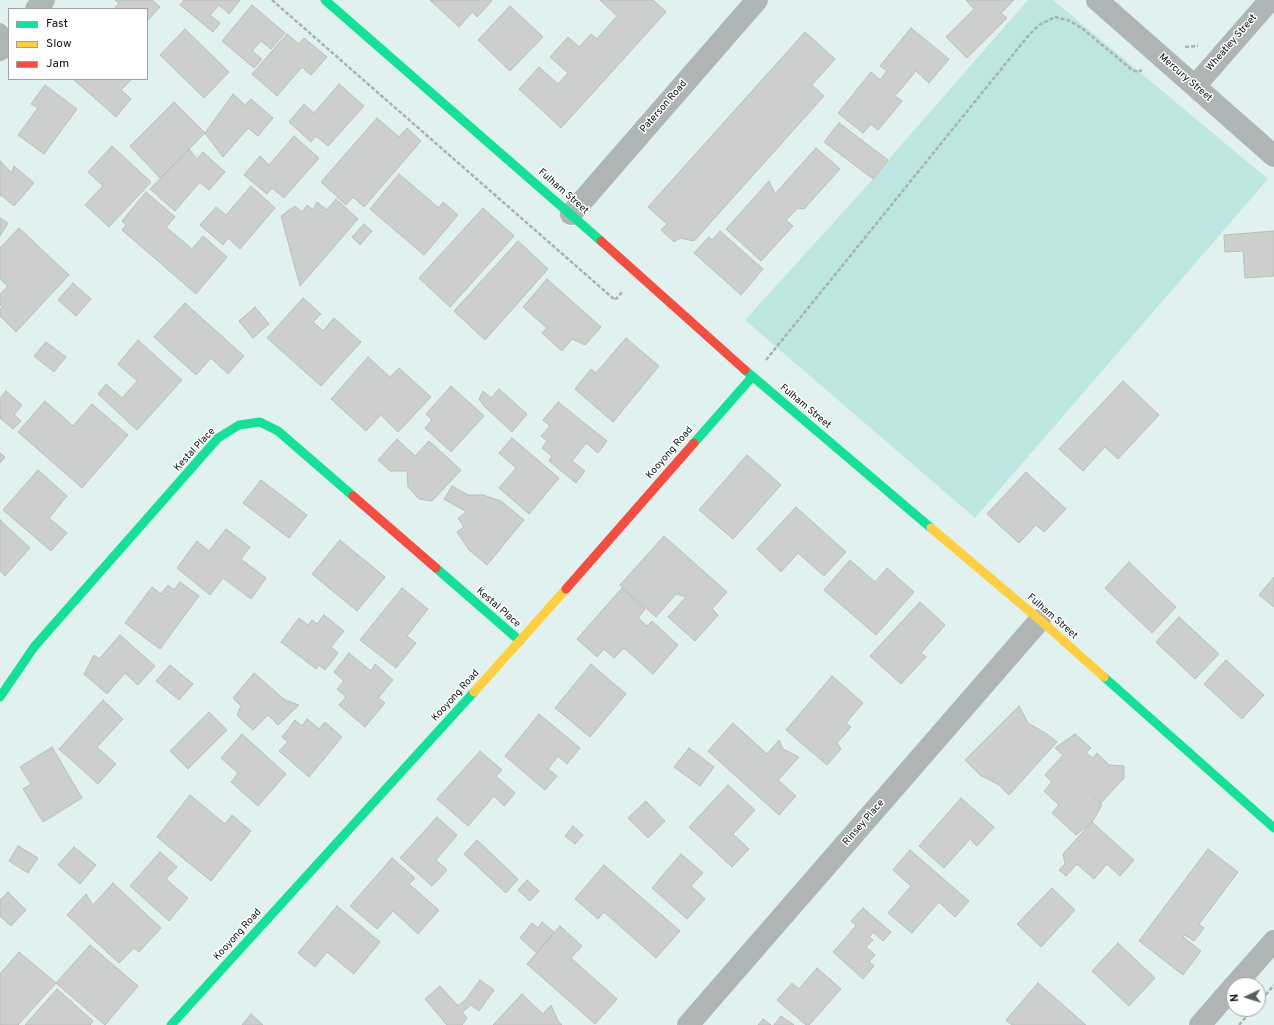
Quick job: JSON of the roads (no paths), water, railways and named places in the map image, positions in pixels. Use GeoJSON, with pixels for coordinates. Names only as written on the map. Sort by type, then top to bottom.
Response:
{"type":"FeatureCollection","features":[{"type":"Feature","properties":{"kind":"street"},"geometry":{"type":"LineString","coordinates":[[37,8],[44,0]]}},
{"type":"Feature","properties":{"kind":"street","name":"Fulham Street"},"geometry":{"type":"LineString","coordinates":[[325,0],[571,214],[752,377],[1040,620],[1274,828]]}},
{"type":"Feature","properties":{"kind":"street","name":"Paterson Road"},"geometry":{"type":"LineString","coordinates":[[571,214],[757,0]]}},
{"type":"Feature","properties":{"kind":"street","name":"Mercury Street"},"geometry":{"type":"LineString","coordinates":[[1097,0],[1274,156]]}},
{"type":"Feature","properties":{"kind":"street","name":"Wheatley Street"},"geometry":{"type":"LineString","coordinates":[[1195,86],[1270,0]]}},
{"type":"Feature","properties":{"kind":"street"},"geometry":{"type":"LineString","coordinates":[[0,50],[8,41]]}},
{"type":"Feature","properties":{"kind":"street","name":"Kooyong Road"},"geometry":{"type":"LineString","coordinates":[[171,1025],[520,642],[752,377]]}},
{"type":"Feature","properties":{"kind":"street","name":"Kestal Place"},"geometry":{"type":"LineString","coordinates":[[0,697],[34,647],[218,438],[239,425],[260,422],[278,431],[520,642]]}},
{"type":"Feature","properties":{"kind":"street","name":"Rinsey Place"},"geometry":{"type":"LineString","coordinates":[[688,1025],[1040,620]]}},
{"type":"Feature","properties":{"kind":"street"},"geometry":{"type":"LineString","coordinates":[[1243,977],[1274,941]]}},
{"type":"Feature","properties":{"kind":"street"},"geometry":{"type":"LineString","coordinates":[[1200,1025],[1226,996]]}},
{"type":"Feature","properties":{"kind":"lane"},"geometry":{"type":"LineString","coordinates":[[0,28],[8,36]]}}]}
